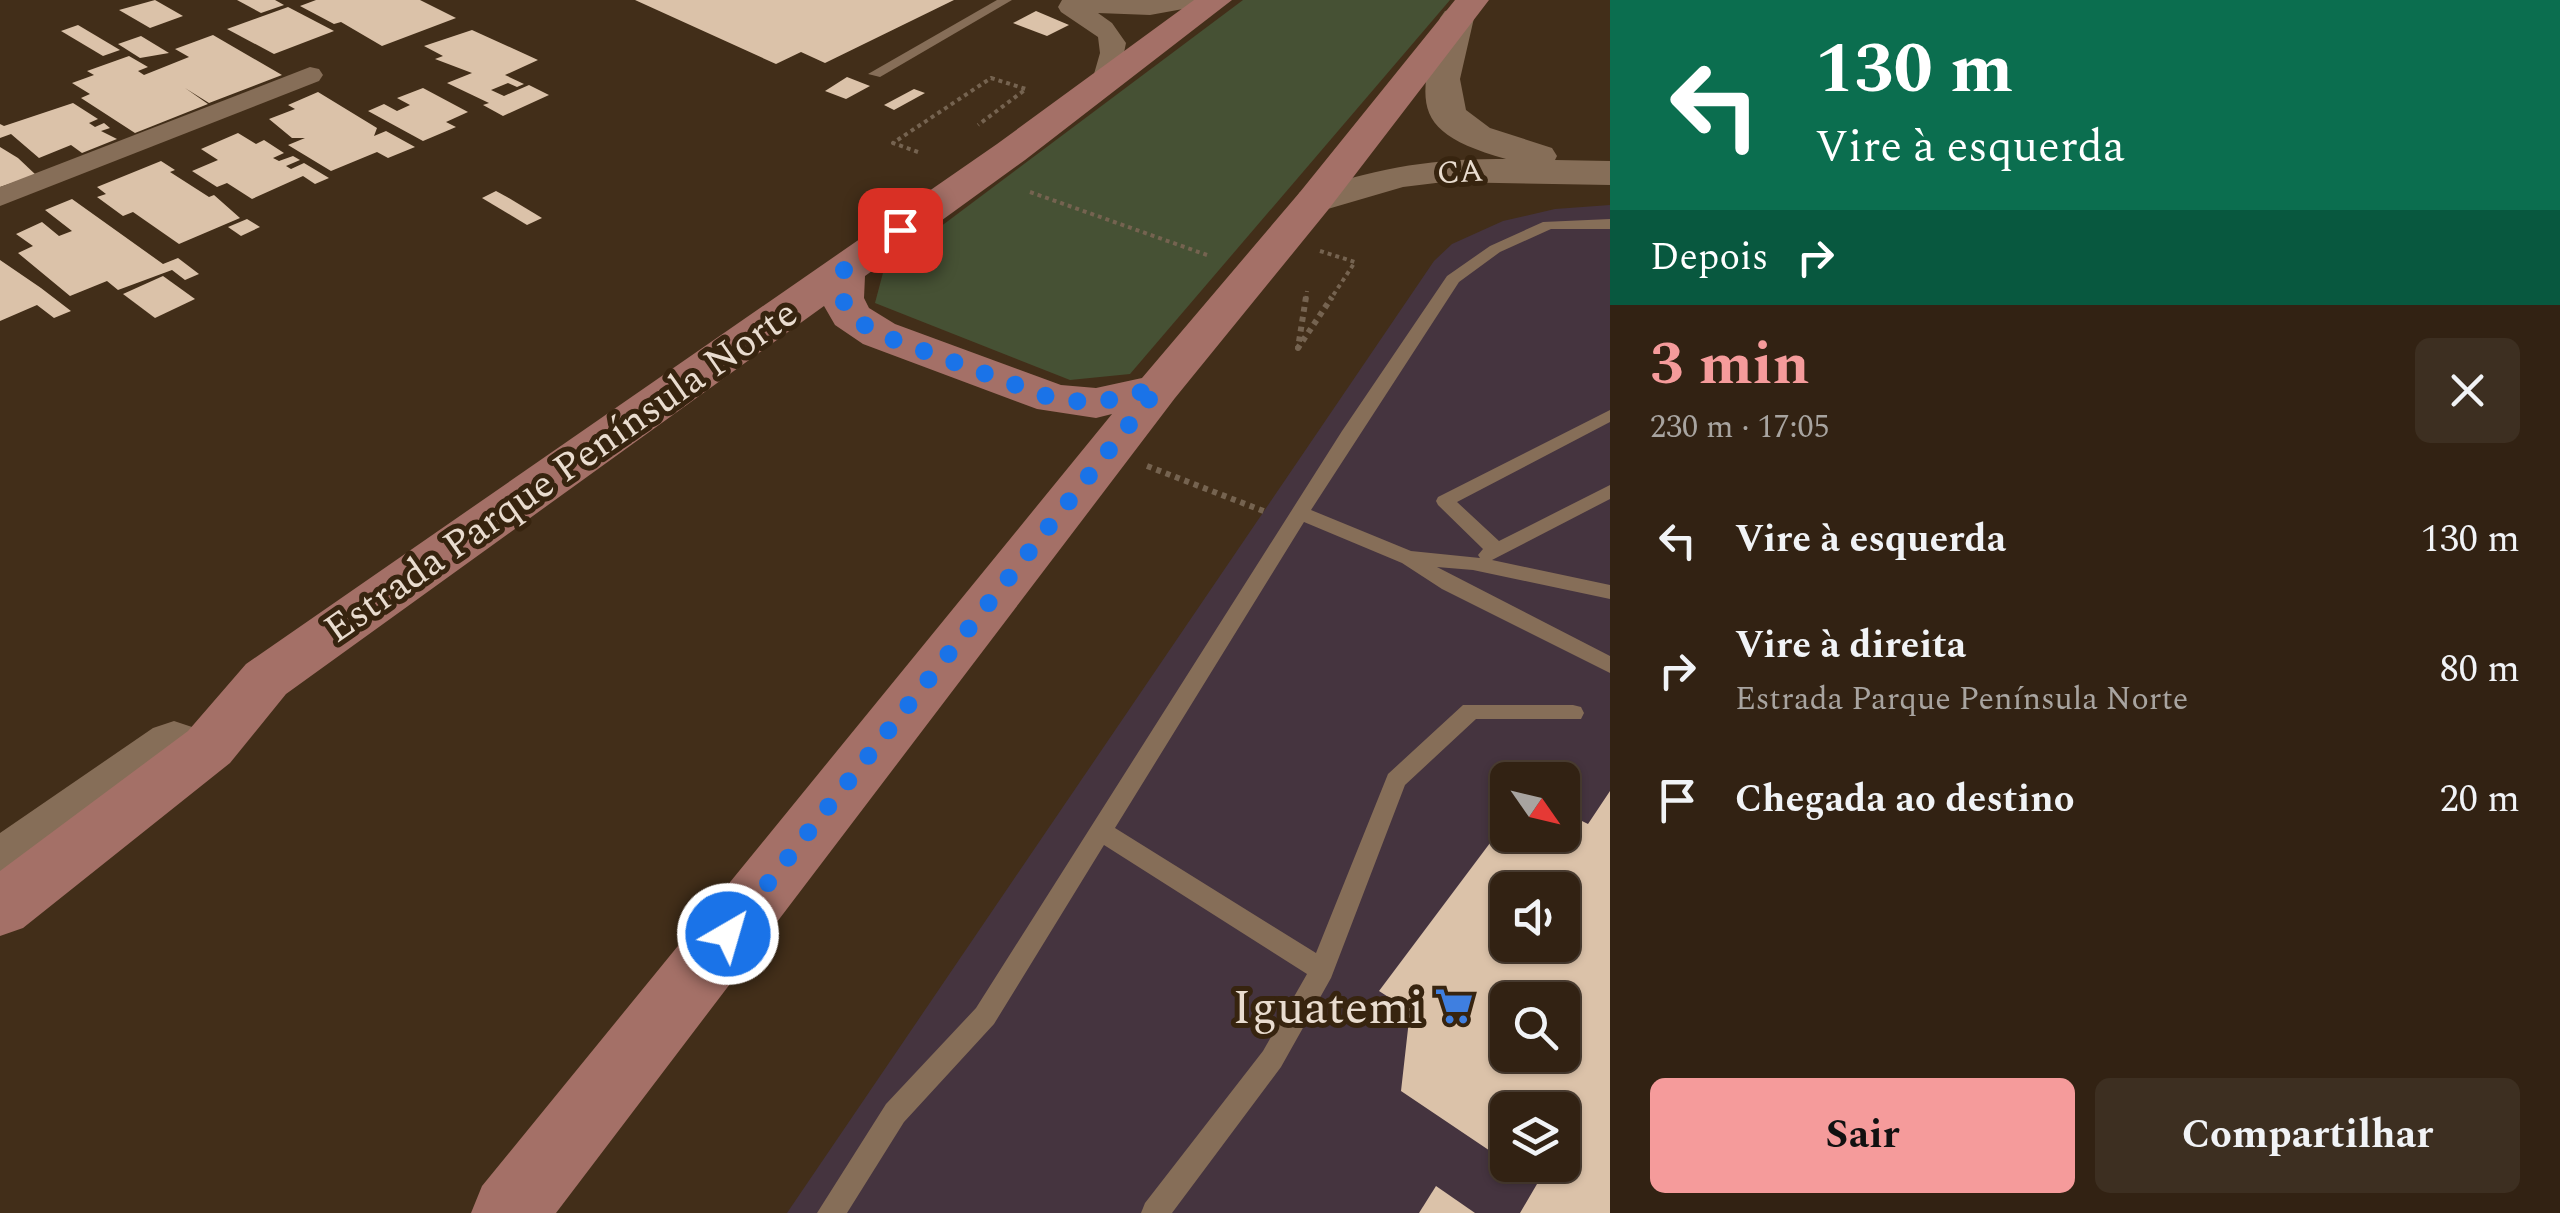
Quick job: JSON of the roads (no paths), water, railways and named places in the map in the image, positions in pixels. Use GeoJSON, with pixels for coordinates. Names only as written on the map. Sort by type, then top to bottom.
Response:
{"type":"FeatureCollection","features":[{"type":"Feature","properties":{"kind":"main road","name":"Estrada Parque Península Norte"},"geometry":{"type":"LineString","coordinates":[[266,678],[1011,152],[1215,0]]}},
{"type":"Feature","properties":{"kind":"main road"},"geometry":{"type":"LineString","coordinates":[[512,1211],[1108,450],[1298,220],[1464,9]]}},
{"type":"Feature","properties":{"kind":"main road"},"geometry":{"type":"LineString","coordinates":[[844,270],[842,298],[851,316],[878,334],[1054,399],[1096,403],[1158,388]]}},
{"type":"Feature","properties":{"kind":"main road"},"geometry":{"type":"LineString","coordinates":[[0,908],[209,748],[266,678]]}},
{"type":"Feature","properties":{"kind":"street"},"geometry":{"type":"LineString","coordinates":[[1058,0],[1102,26],[1115,39],[1116,55],[1106,81]]}},
{"type":"Feature","properties":{"kind":"street"},"geometry":{"type":"LineString","coordinates":[[1074,0],[1134,9],[1196,0]]}},
{"type":"Feature","properties":{"kind":"street","name":"CA"},"geometry":{"type":"LineString","coordinates":[[1464,9],[1441,90],[1447,114],[1468,131],[1494,143],[1610,171]]}},
{"type":"Feature","properties":{"kind":"street"},"geometry":{"type":"LineString","coordinates":[[0,197],[310,75]]}},
{"type":"Feature","properties":{"kind":"street","name":"CA"},"geometry":{"type":"LineString","coordinates":[[1298,220],[1399,176],[1444,170],[1610,171]]}},
{"type":"Feature","properties":{"kind":"street","name":"Estrada Parque Península Norte"},"geometry":{"type":"LineString","coordinates":[[0,867],[266,678]]}},
{"type":"Feature","properties":{"kind":"lane"},"geometry":{"type":"LineString","coordinates":[[876,74],[1006,0]]}},
{"type":"Feature","properties":{"kind":"lane"},"geometry":{"type":"LineString","coordinates":[[831,1213],[895,1113],[986,1016],[1352,431],[1454,279],[1495,248],[1548,225],[1610,224]]}},
{"type":"Feature","properties":{"kind":"lane"},"geometry":{"type":"LineString","coordinates":[[1497,551],[1444,502],[1610,415]]}},
{"type":"Feature","properties":{"kind":"lane"},"geometry":{"type":"LineString","coordinates":[[1449,584],[1473,563],[1610,492]]}},
{"type":"Feature","properties":{"kind":"lane"},"geometry":{"type":"LineString","coordinates":[[1302,514],[1410,558],[1449,584],[1610,665]]}},
{"type":"Feature","properties":{"kind":"lane"},"geometry":{"type":"LineString","coordinates":[[1410,558],[1473,563],[1610,592]]}},
{"type":"Feature","properties":{"kind":"lane"},"geometry":{"type":"LineString","coordinates":[[1155,1213],[1272,1059],[1322,970],[1396,780],[1470,711],[1574,713]]}},
{"type":"Feature","properties":{"kind":"lane"},"geometry":{"type":"LineString","coordinates":[[1100,831],[1322,970]]}},
{"type":"Feature","properties":{"kind":"place","name":"Iguatemi"},"geometry":{"type":"Point","coordinates":[1454,1006]}}]}
